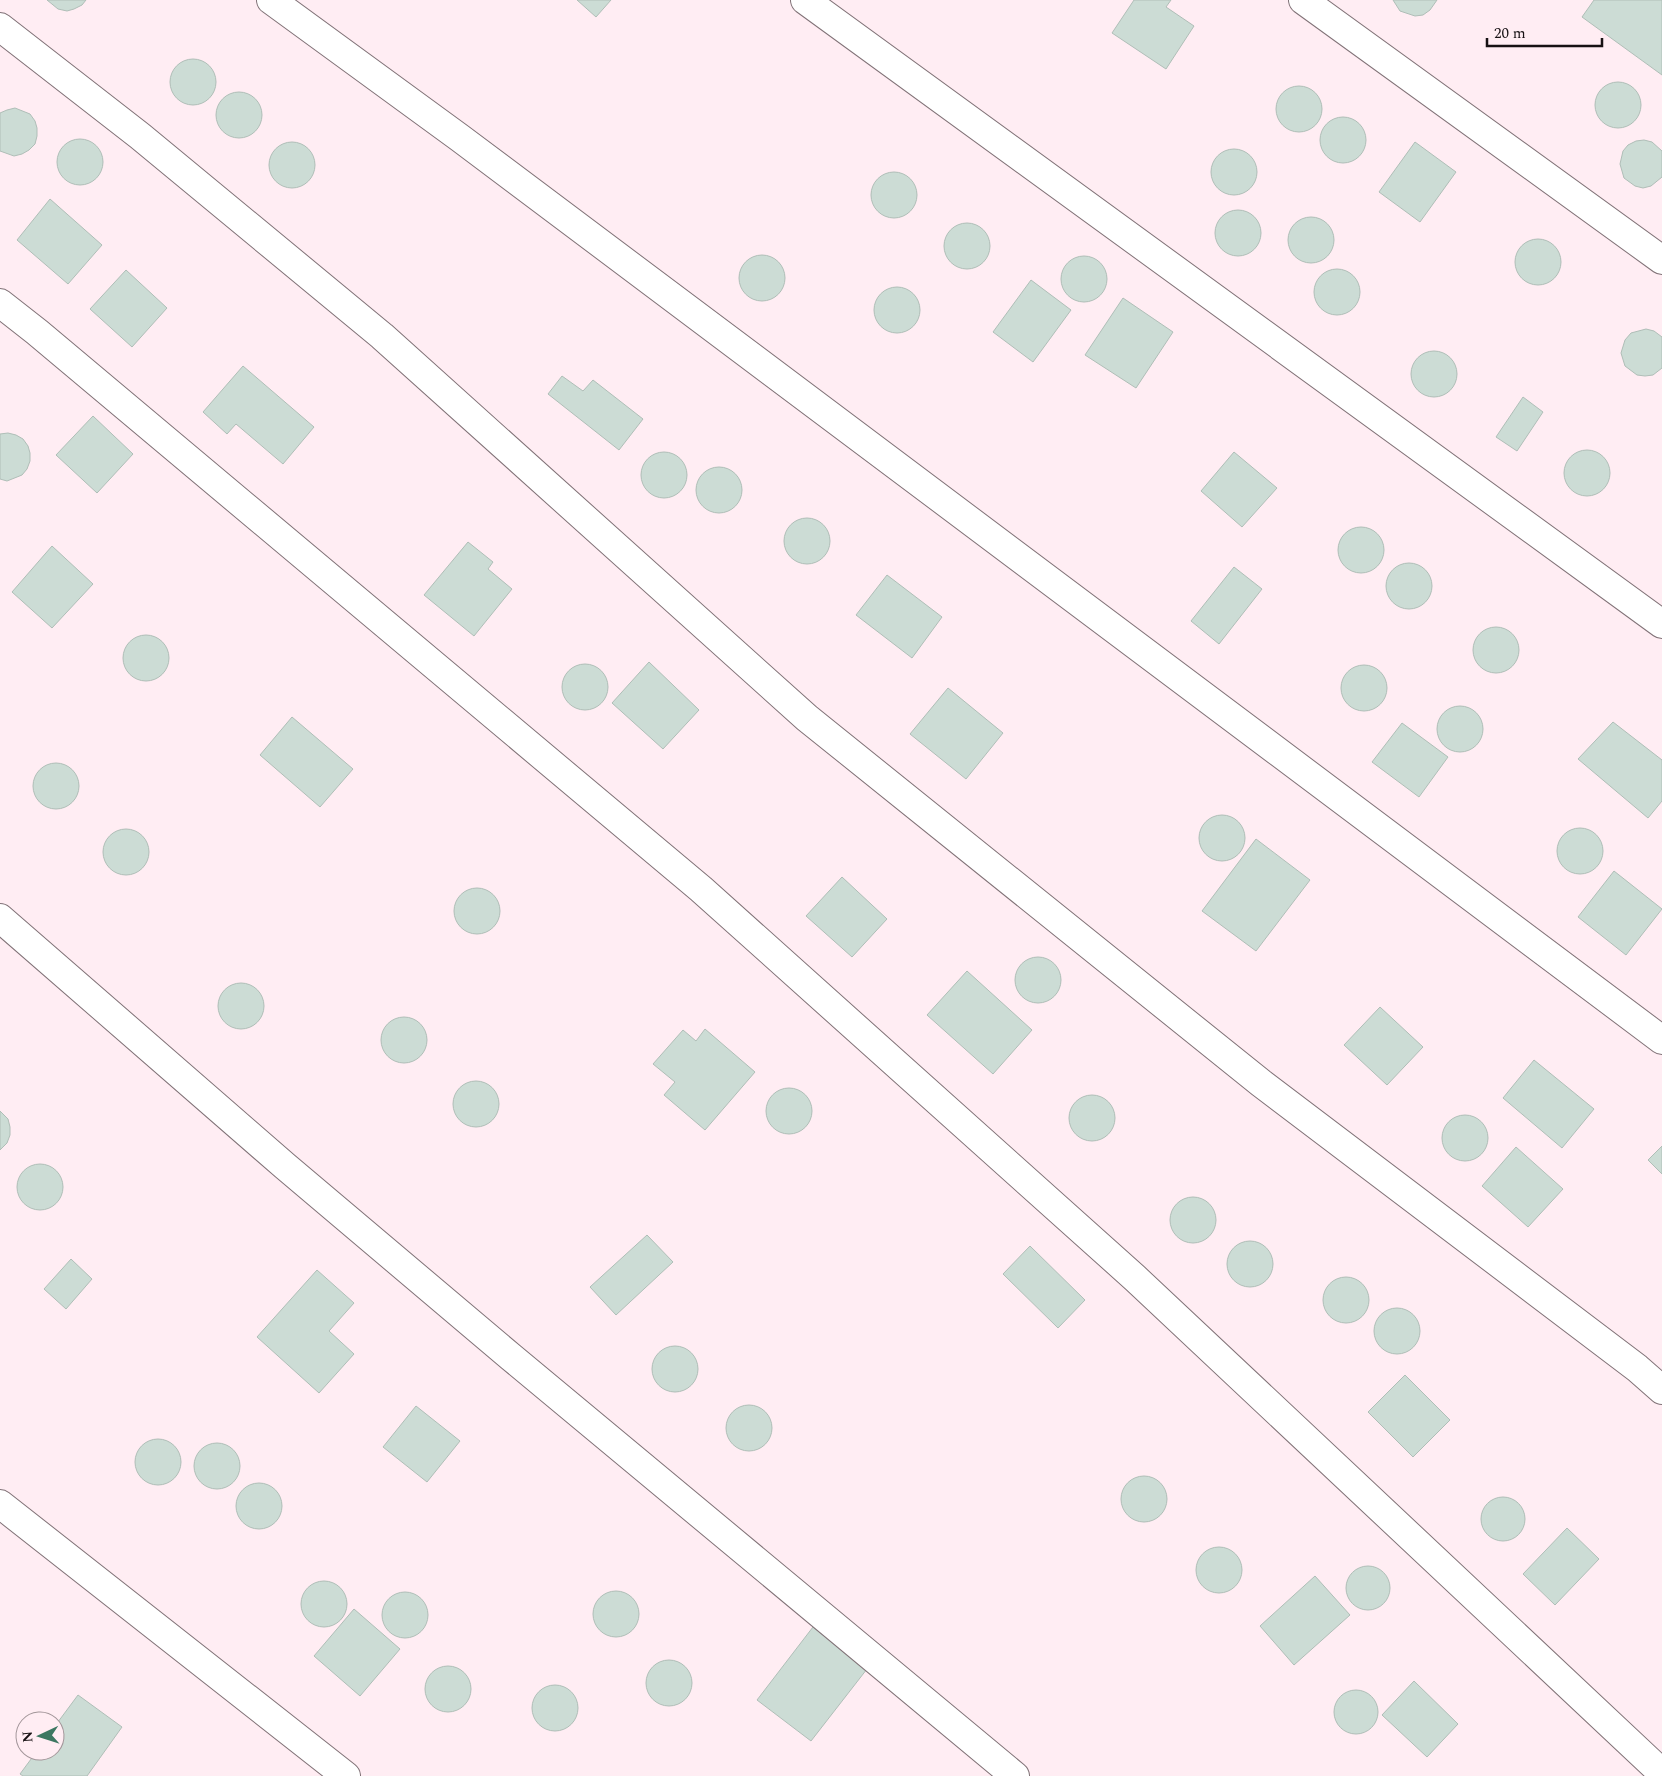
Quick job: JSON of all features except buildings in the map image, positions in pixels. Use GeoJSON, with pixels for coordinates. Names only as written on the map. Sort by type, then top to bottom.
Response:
{"type":"FeatureCollection","features":[{"type":"Feature","properties":{"kind":"street"},"geometry":{"type":"LineString","coordinates":[[272,0],[460,138],[1662,1040]]}},
{"type":"Feature","properties":{"kind":"street"},"geometry":{"type":"LineString","coordinates":[[805,0],[1662,624]]}},
{"type":"Feature","properties":{"kind":"street"},"geometry":{"type":"LineString","coordinates":[[1303,0],[1662,260]]}},
{"type":"Feature","properties":{"kind":"street"},"geometry":{"type":"LineString","coordinates":[[0,27],[140,136],[382,336],[807,718],[1261,1083],[1636,1368],[1662,1390]]}},
{"type":"Feature","properties":{"kind":"street"},"geometry":{"type":"LineString","coordinates":[[0,303],[37,332],[708,896],[1136,1278],[1662,1773]]}},
{"type":"Feature","properties":{"kind":"street"},"geometry":{"type":"LineString","coordinates":[[0,918],[496,1345],[1016,1776]]}},
{"type":"Feature","properties":{"kind":"street"},"geometry":{"type":"LineString","coordinates":[[0,1504],[346,1776]]}}]}
